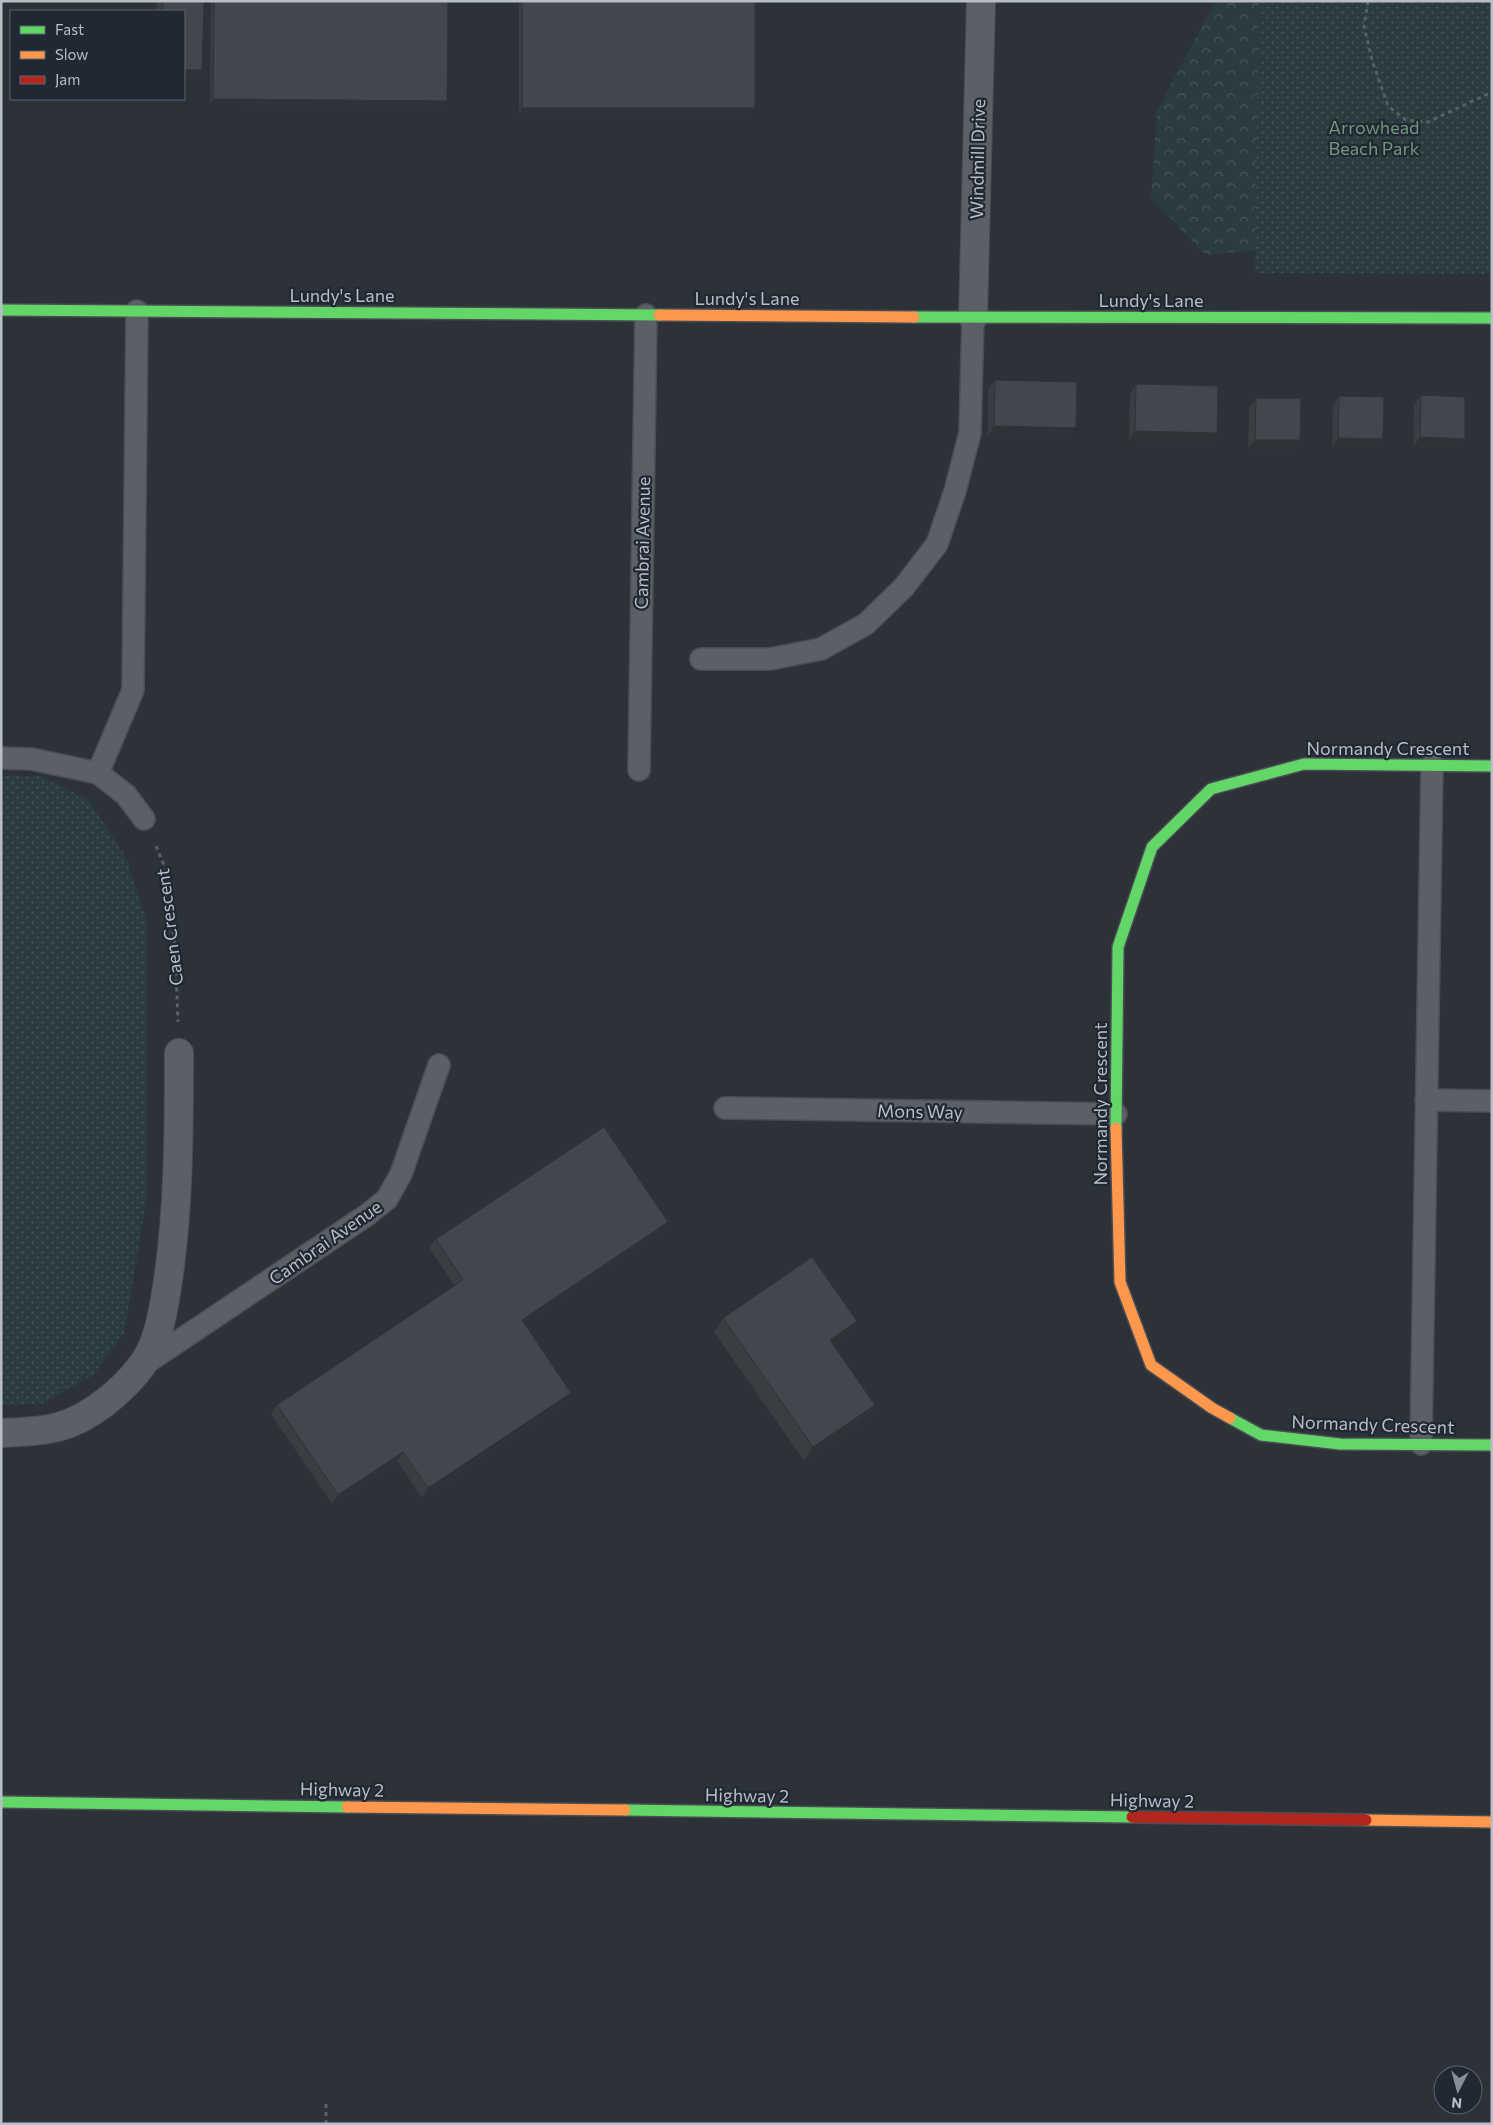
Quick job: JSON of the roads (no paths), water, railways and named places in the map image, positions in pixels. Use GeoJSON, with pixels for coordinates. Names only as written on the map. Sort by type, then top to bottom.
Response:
{"type":"FeatureCollection","features":[{"type":"Feature","properties":{"kind":"street","name":"Windmill Drive"},"geometry":{"type":"LineString","coordinates":[[973,317],[981,1]]}},
{"type":"Feature","properties":{"kind":"street","name":"Lundy's Lane"},"geometry":{"type":"LineString","coordinates":[[1,310],[973,317],[1492,318]]}},
{"type":"Feature","properties":{"kind":"street","name":"Normandy Crescent"},"geometry":{"type":"LineString","coordinates":[[1492,766],[1304,764],[1211,789],[1152,846],[1118,947],[1116,1114],[1120,1282],[1151,1365],[1212,1408],[1260,1435],[1340,1444],[1492,1445]]}},
{"type":"Feature","properties":{"kind":"street","name":"Cambrai Avenue"},"geometry":{"type":"LineString","coordinates":[[1,1432],[30,1432],[58,1427],[90,1414],[115,1393],[143,1365],[161,1324],[175,1236],[178,1053]]}},
{"type":"Feature","properties":{"kind":"street","name":"Highway 2"},"geometry":{"type":"LineString","coordinates":[[1,1802],[1492,1822]]}},
{"type":"Feature","properties":{"kind":"lane"},"geometry":{"type":"LineString","coordinates":[[98,773],[133,690],[137,311]]}},
{"type":"Feature","properties":{"kind":"lane","name":"Cambrai Avenue"},"geometry":{"type":"LineString","coordinates":[[639,770],[646,315]]}},
{"type":"Feature","properties":{"kind":"lane"},"geometry":{"type":"LineString","coordinates":[[701,659],[770,659],[821,649],[866,624],[904,587],[937,544],[955,491],[970,433],[973,317]]}},
{"type":"Feature","properties":{"kind":"lane"},"geometry":{"type":"LineString","coordinates":[[1,758],[32,759],[98,773],[126,795],[144,819]]}},
{"type":"Feature","properties":{"kind":"lane"},"geometry":{"type":"LineString","coordinates":[[1420,1444],[1432,765]]}},
{"type":"Feature","properties":{"kind":"lane","name":"Cambrai Avenue"},"geometry":{"type":"LineString","coordinates":[[143,1365],[367,1215],[387,1199],[401,1174],[439,1065]]}},
{"type":"Feature","properties":{"kind":"lane"},"geometry":{"type":"LineString","coordinates":[[1426,1100],[1492,1101]]}},
{"type":"Feature","properties":{"kind":"lane","name":"Mons Way"},"geometry":{"type":"LineString","coordinates":[[725,1108],[1116,1114]]}},
{"type":"Feature","properties":{"kind":"park label","name":"Arrowhead Beach Park"},"geometry":{"type":"Point","coordinates":[1374,137]}}]}
